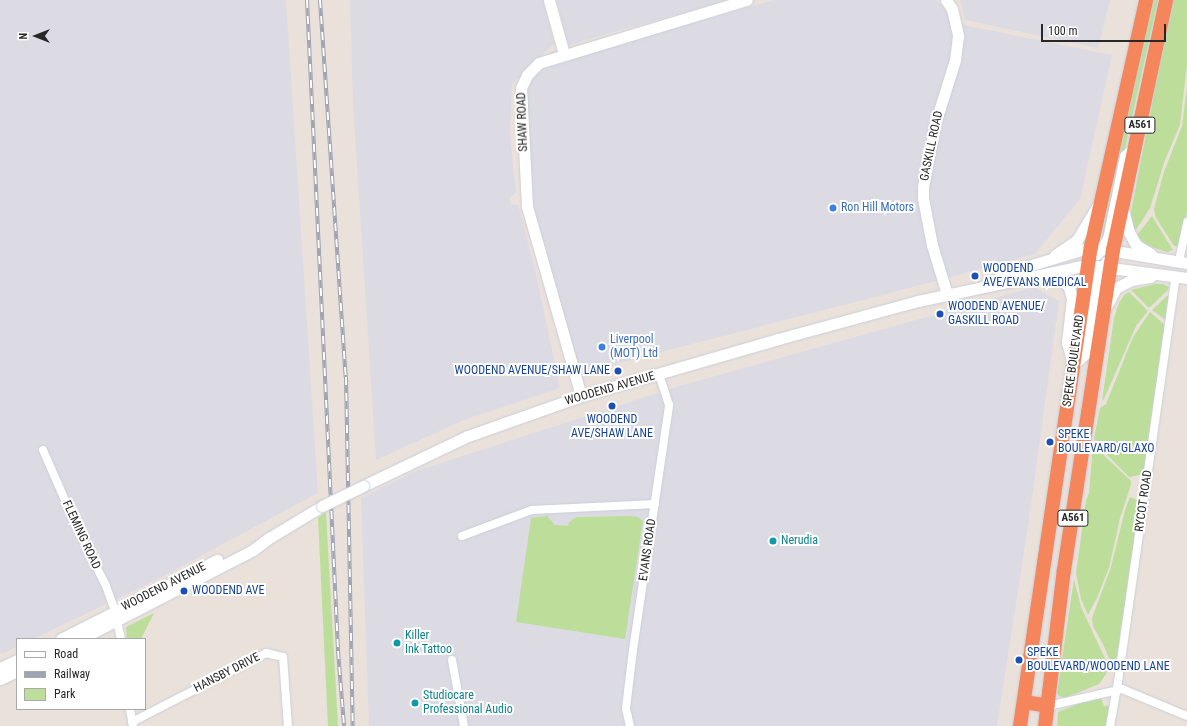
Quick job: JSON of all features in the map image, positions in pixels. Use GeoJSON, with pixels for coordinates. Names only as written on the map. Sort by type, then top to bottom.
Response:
{"type":"FeatureCollection","features":[{"type":"Feature","properties":{"kind":"highway","name":"SPEKE BOULEVARD"},"geometry":{"type":"LineString","coordinates":[[1045,726],[1064,570],[1105,310],[1107,268],[1102,248],[1102,195],[1146,0]]}},
{"type":"Feature","properties":{"kind":"highway","name":"SPEKE BOULEVARD"},"geometry":{"type":"LineString","coordinates":[[1020,726],[1088,265],[1102,248],[1122,207],[1166,0]]}},
{"type":"Feature","properties":{"kind":"highway"},"geometry":{"type":"LineString","coordinates":[[1024,702],[1048,706]]}},
{"type":"Feature","properties":{"kind":"street"},"geometry":{"type":"LineString","coordinates":[[549,0],[564,54]]}},
{"type":"Feature","properties":{"kind":"street","name":"SHAW ROAD"},"geometry":{"type":"LineString","coordinates":[[581,396],[527,206],[520,88],[527,76],[539,63],[564,54],[747,0]]}},
{"type":"Feature","properties":{"kind":"street","name":"GASKILL ROAD"},"geometry":{"type":"LineString","coordinates":[[946,0],[952,9],[958,36],[955,60],[935,124],[923,187],[923,198],[932,245],[947,294]]}},
{"type":"Feature","properties":{"kind":"street","name":"A561"},"geometry":{"type":"LineString","coordinates":[[1102,248],[1108,239],[1125,156],[1135,147]]}},
{"type":"Feature","properties":{"kind":"street"},"geometry":{"type":"LineString","coordinates":[[1025,267],[1058,253],[1077,240],[1094,213],[1102,195]]}},
{"type":"Feature","properties":{"kind":"street"},"geometry":{"type":"LineString","coordinates":[[1122,207],[1124,221],[1136,244],[1157,257]]}},
{"type":"Feature","properties":{"kind":"street"},"geometry":{"type":"LineString","coordinates":[[1102,248],[1183,262],[1187,222]]}},
{"type":"Feature","properties":{"kind":"street","name":"WOODEND AVENUE"},"geometry":{"type":"LineString","coordinates":[[970,289],[1025,267],[1102,248]]}},
{"type":"Feature","properties":{"kind":"street","name":"WOODEND AVENUE"},"geometry":{"type":"LineString","coordinates":[[82,638],[116,616],[249,544],[269,538],[322,506],[363,486],[468,436],[581,396],[659,375],[778,339],[947,294],[1088,265],[1187,278]]}},
{"type":"Feature","properties":{"kind":"street","name":"A561"},"geometry":{"type":"LineString","coordinates":[[1073,365],[1087,352],[1097,276],[1107,268]]}},
{"type":"Feature","properties":{"kind":"street"},"geometry":{"type":"LineString","coordinates":[[1105,310],[1116,288],[1124,283],[1131,280],[1171,275]]}},
{"type":"Feature","properties":{"kind":"street","name":"RYCOT ROAD"},"geometry":{"type":"LineString","coordinates":[[1110,726],[1115,689],[1118,682],[1171,275]]}},
{"type":"Feature","properties":{"kind":"street"},"geometry":{"type":"LineString","coordinates":[[1035,276],[1054,277],[1062,280],[1069,287],[1072,299],[1067,342],[1073,365]]}},
{"type":"Feature","properties":{"kind":"street","name":"EVANS ROAD"},"geometry":{"type":"LineString","coordinates":[[630,726],[626,708],[669,405],[659,375]]}},
{"type":"Feature","properties":{"kind":"street","name":"FLEMING ROAD"},"geometry":{"type":"LineString","coordinates":[[43,450],[79,532],[106,586],[116,616],[121,638]]}},
{"type":"Feature","properties":{"kind":"street"},"geometry":{"type":"LineString","coordinates":[[462,536],[532,510],[655,504]]}},
{"type":"Feature","properties":{"kind":"street","name":"WOODEND AVENUE"},"geometry":{"type":"LineString","coordinates":[[63,638],[116,616]]}},
{"type":"Feature","properties":{"kind":"street","name":"HANSBY DRIVE"},"geometry":{"type":"LineString","coordinates":[[132,724],[266,653],[283,657],[288,726]]}},
{"type":"Feature","properties":{"kind":"street"},"geometry":{"type":"LineString","coordinates":[[0,668],[16,660]]}},
{"type":"Feature","properties":{"kind":"street"},"geometry":{"type":"LineString","coordinates":[[452,660],[464,726]]}},
{"type":"Feature","properties":{"kind":"street"},"geometry":{"type":"LineString","coordinates":[[0,679],[16,671]]}},
{"type":"Feature","properties":{"kind":"street"},"geometry":{"type":"LineString","coordinates":[[1048,706],[1115,689],[1129,691],[1187,716]]}},
{"type":"Feature","properties":{"kind":"street"},"geometry":{"type":"LineString","coordinates":[[130,710],[132,724]]}},
{"type":"Feature","properties":{"kind":"shaded area"},"geometry":{"type":"Polygon","coordinates":[[[0,0],[286,0],[318,493],[160,578],[35,638],[16,638],[16,647],[2,654],[0,650],[0,0]]]}},
{"type":"Feature","properties":{"kind":"shaded area"},"geometry":{"type":"Polygon","coordinates":[[[350,0],[543,0],[554,44],[512,84],[510,135],[516,193],[510,198],[511,204],[518,205],[536,274],[560,388],[466,419],[376,460],[353,104],[350,0]]]}},
{"type":"Feature","properties":{"kind":"shaded area"},"geometry":{"type":"Polygon","coordinates":[[[557,0],[728,0],[568,45],[557,0]]]}},
{"type":"Feature","properties":{"kind":"shaded area"},"geometry":{"type":"Polygon","coordinates":[[[774,0],[935,0],[949,11],[953,23],[1112,55],[1080,199],[1035,254],[580,373],[532,204],[515,89],[552,51],[697,22],[774,0]]]}},
{"type":"Feature","properties":{"kind":"shaded area"},"geometry":{"type":"Polygon","coordinates":[[[960,0],[1110,0],[1098,48],[965,20],[960,0]]]}},
{"type":"Feature","properties":{"kind":"shaded area"},"geometry":{"type":"Polygon","coordinates":[[[1034,287],[1059,301],[1028,526],[997,726],[369,726],[361,498],[416,471],[683,385],[1034,287]]]}},
{"type":"Feature","properties":{"kind":"green space"},"geometry":{"type":"Polygon","coordinates":[[[1152,0],[1158,0],[1106,234],[1102,234],[1152,0]]]}},
{"type":"Feature","properties":{"kind":"green space"},"geometry":{"type":"Polygon","coordinates":[[[1172,0],[1187,0],[1187,64],[1180,125],[1165,160],[1150,208],[1136,230],[1133,228],[1131,212],[1172,0]]]}},
{"type":"Feature","properties":{"kind":"green space"},"geometry":{"type":"Polygon","coordinates":[[[1187,87],[1187,212],[1179,246],[1174,246],[1155,216],[1154,209],[1164,172],[1182,126],[1187,87]]]}},
{"type":"Feature","properties":{"kind":"green space"},"geometry":{"type":"Polygon","coordinates":[[[1152,216],[1173,250],[1167,252],[1145,245],[1137,235],[1152,216]]]}},
{"type":"Feature","properties":{"kind":"green space"},"geometry":{"type":"Polygon","coordinates":[[[1155,284],[1163,284],[1169,287],[1167,291],[1149,308],[1131,290],[1155,284]]]}},
{"type":"Feature","properties":{"kind":"green space"},"geometry":{"type":"Polygon","coordinates":[[[1129,292],[1148,311],[1136,326],[1102,401],[1114,318],[1119,303],[1124,295],[1129,292]]]}},
{"type":"Feature","properties":{"kind":"green space"},"geometry":{"type":"Polygon","coordinates":[[[1167,296],[1170,296],[1167,321],[1152,310],[1167,296]]]}},
{"type":"Feature","properties":{"kind":"green space"},"geometry":{"type":"Polygon","coordinates":[[[1150,312],[1166,326],[1145,474],[1129,477],[1094,439],[1100,408],[1106,404],[1133,337],[1150,312]]]}},
{"type":"Feature","properties":{"kind":"green space"},"geometry":{"type":"Polygon","coordinates":[[[1093,445],[1131,481],[1131,485],[1120,518],[1109,568],[1097,598],[1088,615],[1081,599],[1076,573],[1086,501],[1089,493],[1093,445]]]}},
{"type":"Feature","properties":{"kind":"green space"},"geometry":{"type":"Polygon","coordinates":[[[1130,497],[1140,501],[1115,669],[1112,667],[1105,648],[1093,626],[1092,618],[1111,567],[1125,510],[1130,497]]]}},
{"type":"Feature","properties":{"kind":"green space"},"geometry":{"type":"Polygon","coordinates":[[[326,512],[338,726],[328,726],[318,518],[326,512]]]}},
{"type":"Feature","properties":{"kind":"green space"},"geometry":{"type":"Polygon","coordinates":[[[547,516],[555,525],[568,526],[569,522],[576,517],[631,516],[638,517],[643,521],[625,639],[516,622],[531,518],[547,516]]]}},
{"type":"Feature","properties":{"kind":"green space"},"geometry":{"type":"Polygon","coordinates":[[[1074,579],[1081,607],[1108,665],[1106,674],[1099,684],[1065,698],[1059,696],[1057,693],[1074,579]]]}},
{"type":"Feature","properties":{"kind":"green space"},"geometry":{"type":"Polygon","coordinates":[[[154,613],[142,638],[127,638],[126,627],[154,613]]]}},
{"type":"Feature","properties":{"kind":"green space"},"geometry":{"type":"Polygon","coordinates":[[[1100,695],[1104,706],[1111,706],[1107,726],[1057,726],[1058,712],[1100,695]]]}},
{"type":"Feature","properties":{"kind":"railway"},"geometry":{"type":"LineString","coordinates":[[307,0],[338,651],[344,726]]}},
{"type":"Feature","properties":{"kind":"railway"},"geometry":{"type":"LineString","coordinates":[[320,0],[346,377],[353,726]]}},
{"type":"Feature","properties":{"kind":"place","name":"Ron Hill Motors"},"geometry":{"type":"Point","coordinates":[833,208]}},
{"type":"Feature","properties":{"kind":"place","name":"WOODEND AVE/EVANS MEDICAL"},"geometry":{"type":"Point","coordinates":[975,276]}},
{"type":"Feature","properties":{"kind":"place","name":"WOODEND AVENUE/ GASKILL ROAD"},"geometry":{"type":"Point","coordinates":[940,314]}},
{"type":"Feature","properties":{"kind":"place","name":"Liverpool (MOT) Ltd"},"geometry":{"type":"Point","coordinates":[602,347]}},
{"type":"Feature","properties":{"kind":"place","name":"WOODEND AVENUE/SHAW LANE"},"geometry":{"type":"Point","coordinates":[618,371]}},
{"type":"Feature","properties":{"kind":"place","name":"WOODEND AVE/SHAW LANE"},"geometry":{"type":"Point","coordinates":[612,406]}},
{"type":"Feature","properties":{"kind":"place","name":"SPEKE BOULEVARD/GLAXO"},"geometry":{"type":"Point","coordinates":[1050,442]}},
{"type":"Feature","properties":{"kind":"place","name":"Nerudia"},"geometry":{"type":"Point","coordinates":[773,541]}},
{"type":"Feature","properties":{"kind":"place","name":"WOODEND AVE"},"geometry":{"type":"Point","coordinates":[184,591]}},
{"type":"Feature","properties":{"kind":"place","name":"Killer Ink Tattoo"},"geometry":{"type":"Point","coordinates":[397,643]}},
{"type":"Feature","properties":{"kind":"place","name":"SPEKE BOULEVARD/WOODEND LANE"},"geometry":{"type":"Point","coordinates":[1019,660]}},
{"type":"Feature","properties":{"kind":"place","name":"Studiocare Professional Audio"},"geometry":{"type":"Point","coordinates":[415,703]}}]}
